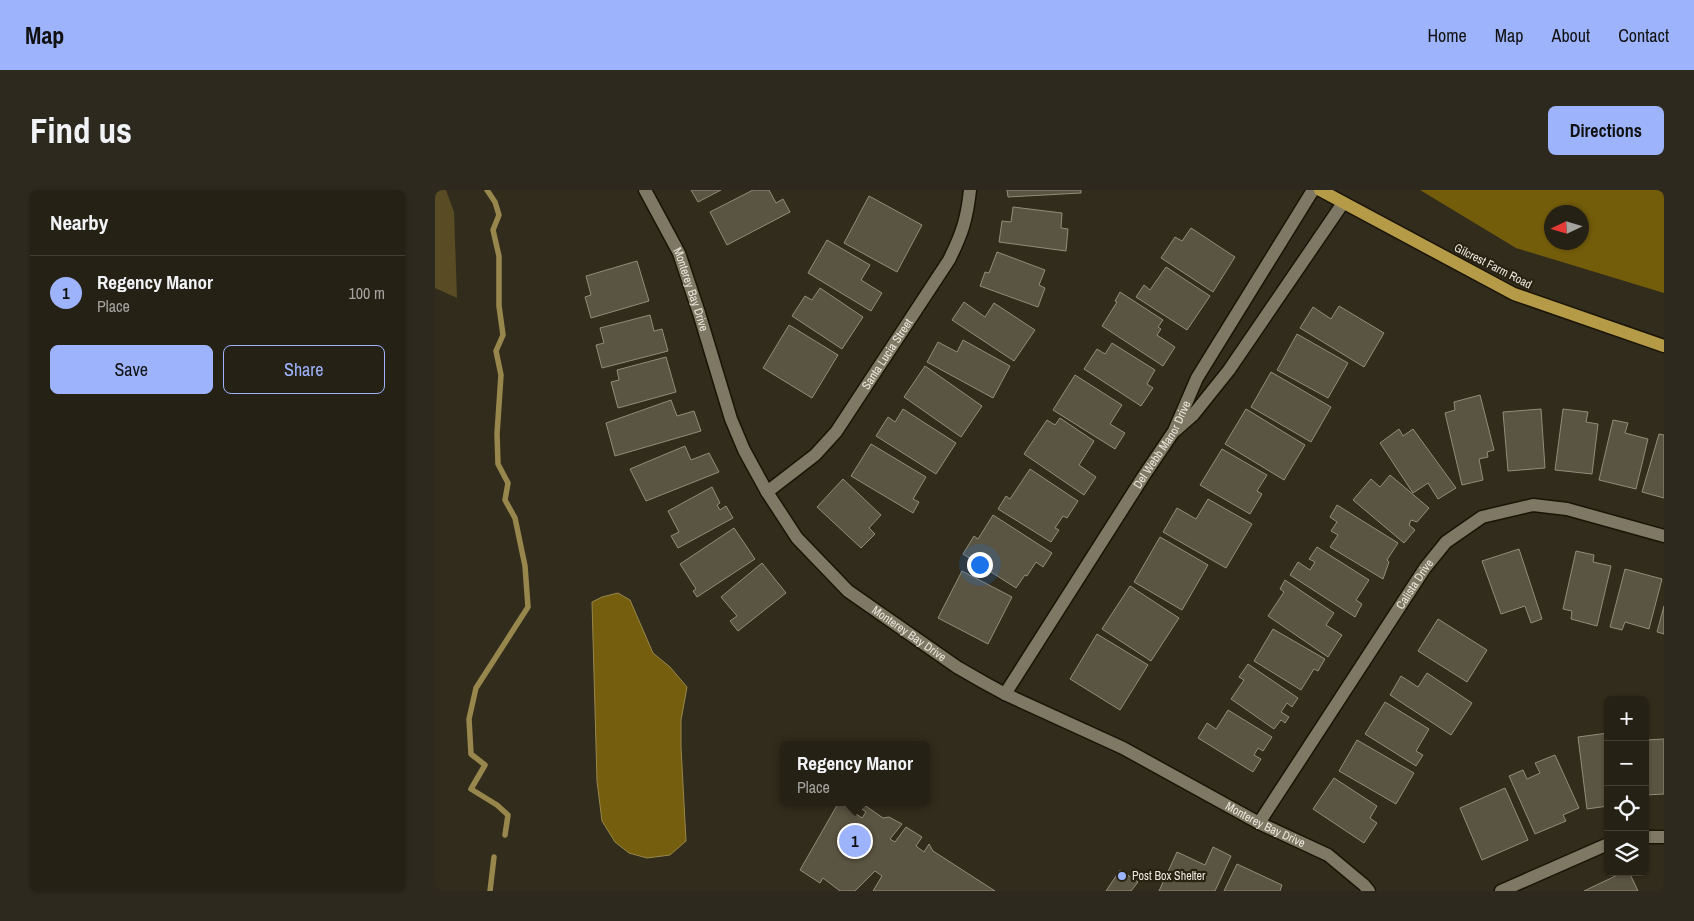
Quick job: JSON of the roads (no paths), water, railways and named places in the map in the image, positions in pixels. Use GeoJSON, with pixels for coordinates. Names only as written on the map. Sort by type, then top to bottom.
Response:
{"type":"FeatureCollection","features":[{"type":"Feature","properties":{"kind":"main road","name":"Gilcrest Farm Road"},"geometry":{"type":"LineString","coordinates":[[1319,190],[1515,294],[1664,346]]}},
{"type":"Feature","properties":{"kind":"street","name":"Monterey Bay Drive"},"geometry":{"type":"LineString","coordinates":[[645,190],[679,253],[731,419],[744,450],[767,492],[797,538],[848,591],[957,667],[1005,694],[1123,748],[1259,823],[1328,855],[1369,891]]}},
{"type":"Feature","properties":{"kind":"street","name":"Santa Lucia Street"},"geometry":{"type":"LineString","coordinates":[[767,492],[815,454],[836,432],[949,260],[960,238],[967,216],[970,190]]}},
{"type":"Feature","properties":{"kind":"street","name":"Del Webb Manor Drive"},"geometry":{"type":"LineString","coordinates":[[1005,694],[1174,431],[1197,378],[1313,190]]}},
{"type":"Feature","properties":{"kind":"street"},"geometry":{"type":"LineString","coordinates":[[1174,431],[1193,415],[1229,370],[1343,203]]}},
{"type":"Feature","properties":{"kind":"street","name":"Calista Drive"},"geometry":{"type":"LineString","coordinates":[[1259,823],[1425,568],[1446,542],[1482,517],[1533,506],[1567,509],[1664,536]]}},
{"type":"Feature","properties":{"kind":"street"},"geometry":{"type":"LineString","coordinates":[[1649,837],[1664,837]]}},
{"type":"Feature","properties":{"kind":"street"},"geometry":{"type":"LineString","coordinates":[[1501,891],[1604,846]]}},
{"type":"Feature","properties":{"kind":"waterway"},"geometry":{"type":"LineString","coordinates":[[487,190],[495,202],[499,215],[493,230],[499,256],[499,306],[503,335],[496,351],[501,375],[497,434],[498,464],[508,483],[505,500],[515,518],[525,566],[528,607],[476,688],[469,719],[471,754],[485,765],[471,789],[497,805],[508,815],[505,835]]}},
{"type":"Feature","properties":{"kind":"waterway"},"geometry":{"type":"LineString","coordinates":[[490,891],[494,857]]}},
{"type":"Feature","properties":{"kind":"place","name":"Regency Manor"},"geometry":{"type":"Point","coordinates":[855,841]}},
{"type":"Feature","properties":{"kind":"place","name":"Post Box Shelter"},"geometry":{"type":"Point","coordinates":[1122,876]}}]}
